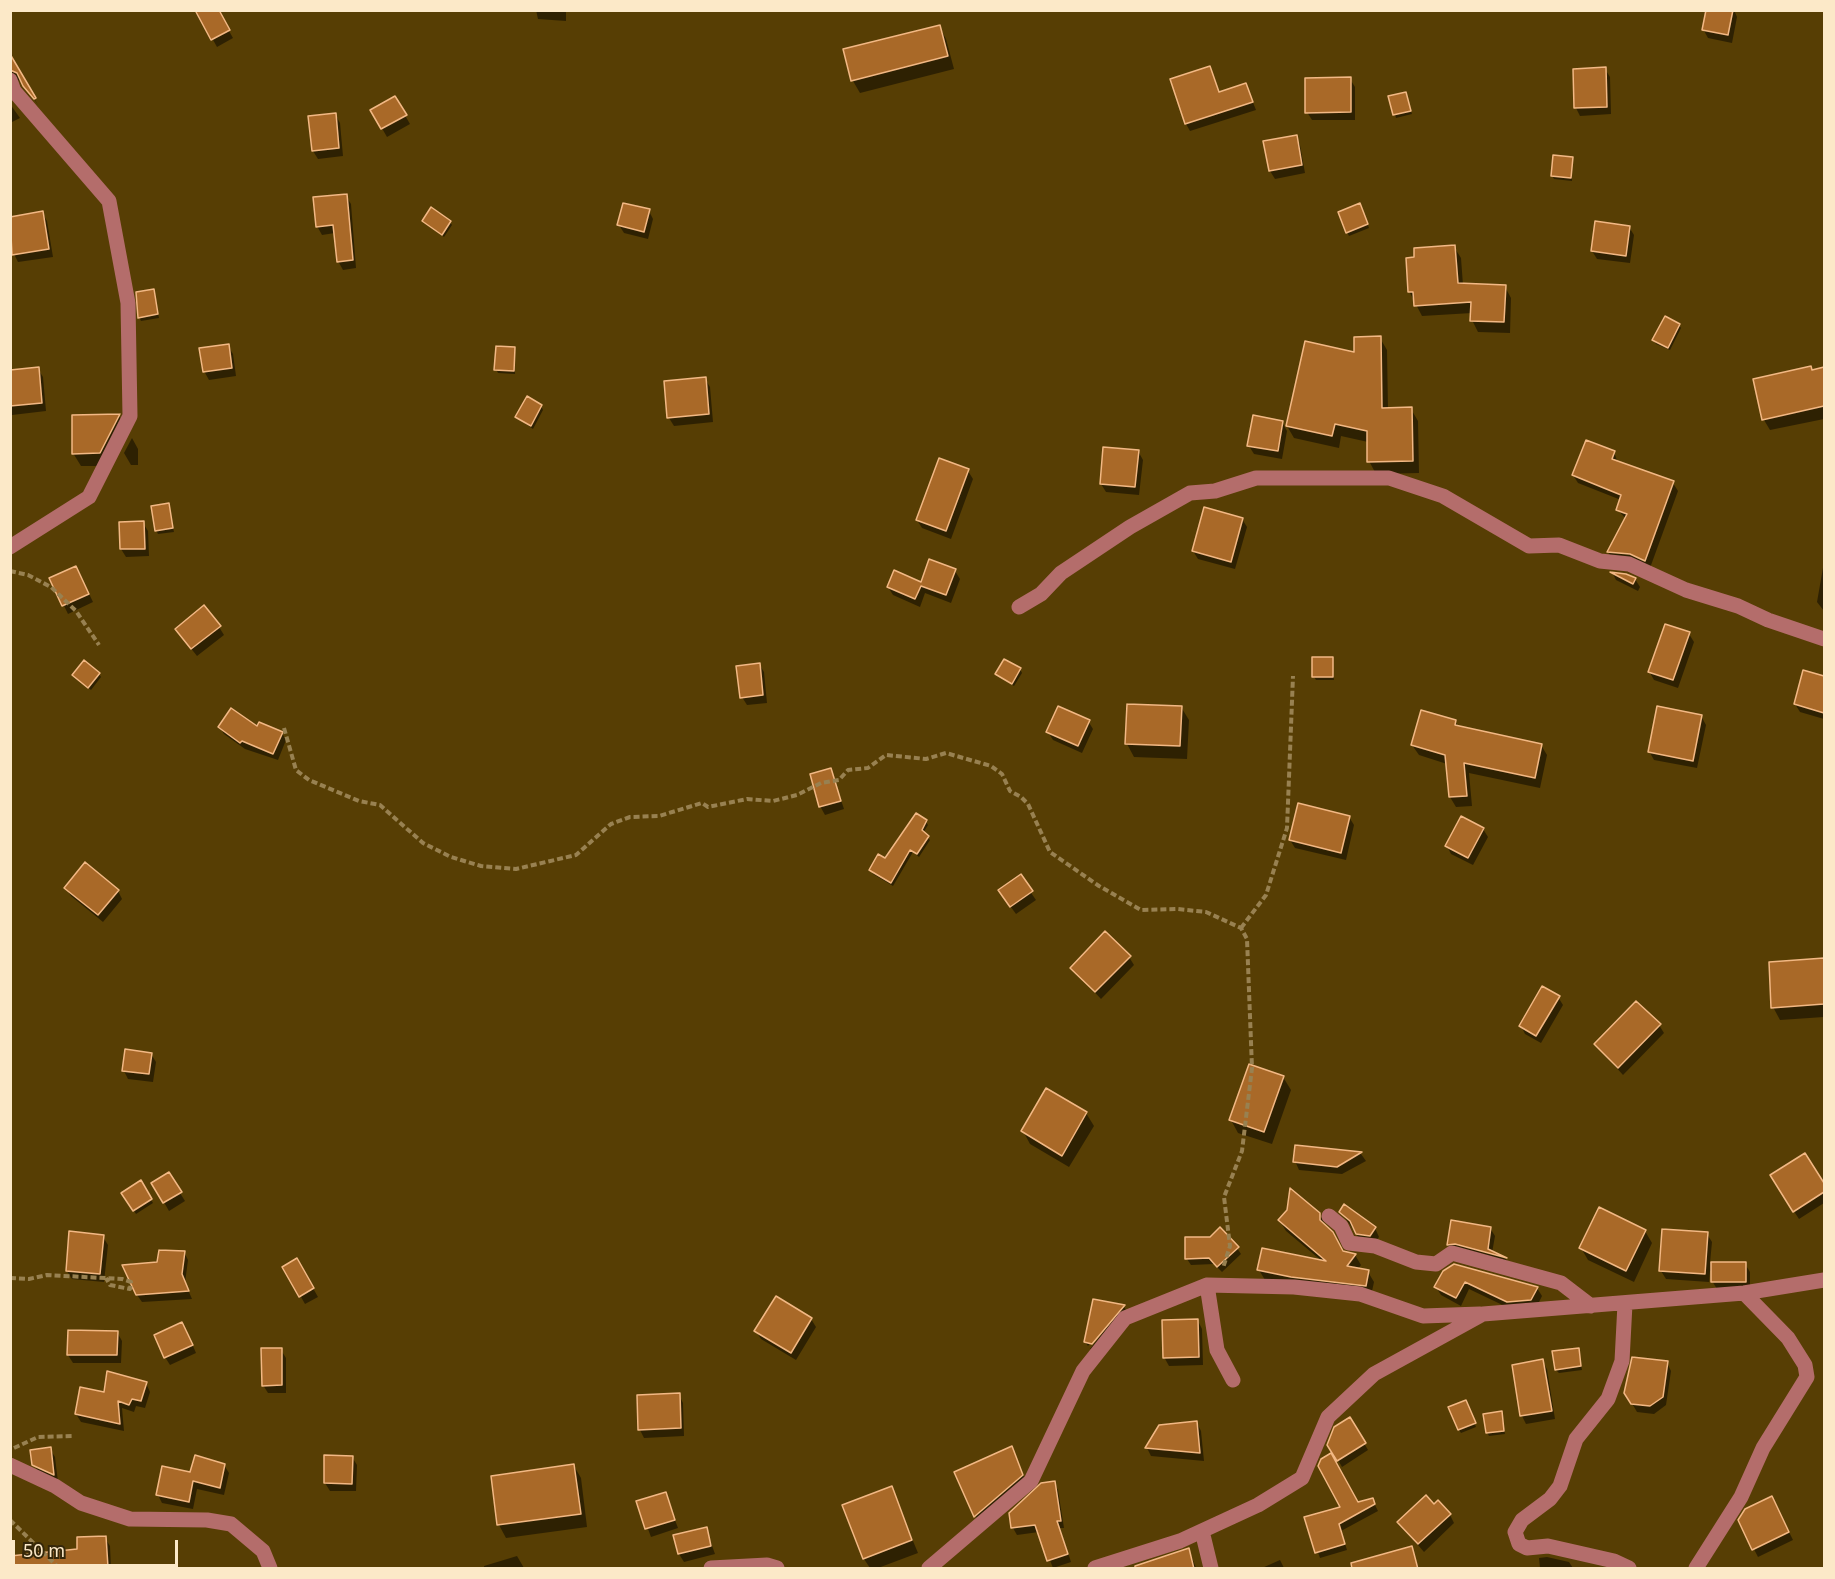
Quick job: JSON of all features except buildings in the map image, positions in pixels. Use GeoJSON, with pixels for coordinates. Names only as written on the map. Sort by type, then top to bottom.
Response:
{"type":"FeatureCollection","features":[{"type":"Feature","properties":{"kind":"street"},"geometry":{"type":"LineString","coordinates":[[10,80],[14,91],[109,201],[128,303],[130,416],[89,497],[10,547]]}},
{"type":"Feature","properties":{"kind":"street"},"geometry":{"type":"LineString","coordinates":[[1019,607],[1041,594],[1061,573],[1130,527],[1191,493],[1215,490],[1256,478],[1389,478],[1443,496],[1529,546],[1558,545],[1600,561],[1629,564],[1686,590],[1738,606],[1768,620],[1824,639]]}},
{"type":"Feature","properties":{"kind":"street"},"geometry":{"type":"LineString","coordinates":[[1329,1216],[1341,1226],[1349,1243],[1375,1246],[1416,1262],[1436,1264],[1452,1252],[1561,1282],[1591,1306]]}},
{"type":"Feature","properties":{"kind":"street"},"geometry":{"type":"LineString","coordinates":[[929,1569],[1031,1481],[1083,1371],[1125,1318],[1212,1285],[1294,1287],[1360,1294],[1422,1316],[1625,1304],[1744,1293],[1824,1280]]}},
{"type":"Feature","properties":{"kind":"street"},"geometry":{"type":"LineString","coordinates":[[1212,1285],[1217,1350],[1233,1380]]}},
{"type":"Feature","properties":{"kind":"street"},"geometry":{"type":"LineString","coordinates":[[1696,1569],[1741,1497],[1762,1448],[1807,1377],[1805,1365],[1788,1338],[1744,1293]]}},
{"type":"Feature","properties":{"kind":"street"},"geometry":{"type":"LineString","coordinates":[[1625,1304],[1622,1361],[1608,1399],[1576,1439],[1560,1486],[1550,1499],[1522,1520],[1515,1532],[1520,1544],[1527,1548],[1548,1546],[1614,1561],[1629,1569]]}},
{"type":"Feature","properties":{"kind":"street"},"geometry":{"type":"LineString","coordinates":[[1095,1569],[1202,1531],[1258,1505],[1302,1478],[1328,1417],[1374,1374],[1483,1314]]}},
{"type":"Feature","properties":{"kind":"street"},"geometry":{"type":"LineString","coordinates":[[10,1465],[55,1486],[81,1503],[130,1519],[207,1520],[231,1524],[263,1551],[270,1569]]}},
{"type":"Feature","properties":{"kind":"street"},"geometry":{"type":"LineString","coordinates":[[1202,1531],[1211,1569]]}},
{"type":"Feature","properties":{"kind":"street"},"geometry":{"type":"LineString","coordinates":[[711,1569],[767,1565],[777,1569]]}},
{"type":"Feature","properties":{"kind":"path"},"geometry":{"type":"LineString","coordinates":[[10,571],[28,575],[51,587],[76,611],[99,645]]}},
{"type":"Feature","properties":{"kind":"path"},"geometry":{"type":"LineString","coordinates":[[1241,928],[1266,895],[1287,828],[1293,676]]}},
{"type":"Feature","properties":{"kind":"path"},"geometry":{"type":"LineString","coordinates":[[284,728],[296,770],[309,780],[359,801],[380,805],[423,843],[451,857],[481,866],[516,869],[576,855],[611,824],[630,817],[659,816],[702,803],[708,807],[747,799],[773,801],[821,783],[839,780],[848,770],[868,768],[886,755],[926,759],[946,753],[978,760],[1002,774],[1010,791],[1022,797],[1028,804],[1050,852],[1120,900],[1141,910],[1178,909],[1206,912],[1241,928],[1246,939],[1252,1068],[1242,1151],[1224,1197],[1230,1246],[1212,1285]]}},
{"type":"Feature","properties":{"kind":"path"},"geometry":{"type":"LineString","coordinates":[[10,1278],[29,1279],[47,1275],[106,1278],[122,1279],[131,1282],[130,1289],[110,1285],[106,1278]]}},
{"type":"Feature","properties":{"kind":"path"},"geometry":{"type":"LineString","coordinates":[[10,1449],[38,1437],[73,1436]]}},
{"type":"Feature","properties":{"kind":"path"},"geometry":{"type":"LineString","coordinates":[[10,1520],[60,1569]]}}]}
